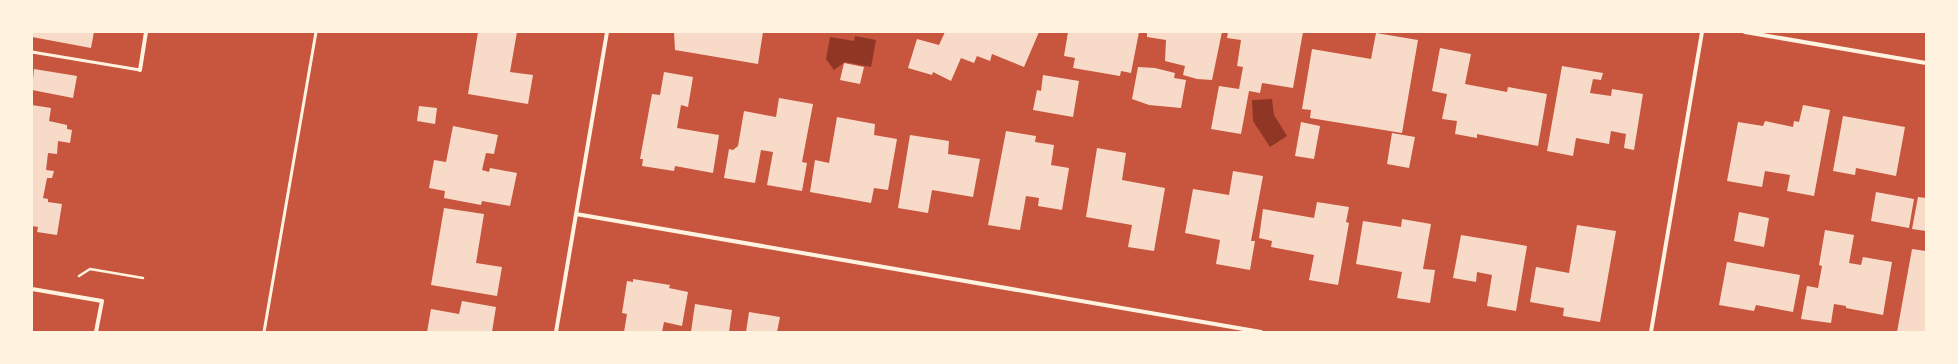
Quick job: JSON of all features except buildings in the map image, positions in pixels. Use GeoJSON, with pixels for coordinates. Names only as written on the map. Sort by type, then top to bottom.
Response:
{"type":"FeatureCollection","features":[{"type":"Feature","properties":{"kind":"street"},"geometry":{"type":"LineString","coordinates":[[140,70],[146,32]]}},
{"type":"Feature","properties":{"kind":"street"},"geometry":{"type":"LineString","coordinates":[[556,332],[607,32]]}},
{"type":"Feature","properties":{"kind":"street"},"geometry":{"type":"LineString","coordinates":[[1651,332],[1702,32]]}},
{"type":"Feature","properties":{"kind":"street"},"geometry":{"type":"LineString","coordinates":[[1745,32],[1926,63]]}},
{"type":"Feature","properties":{"kind":"street"},"geometry":{"type":"LineString","coordinates":[[576,214],[1261,332]]}},
{"type":"Feature","properties":{"kind":"street"},"geometry":{"type":"LineString","coordinates":[[32,289],[102,301],[96,332]]}},
{"type":"Feature","properties":{"kind":"lane"},"geometry":{"type":"LineString","coordinates":[[264,332],[316,32]]}},
{"type":"Feature","properties":{"kind":"lane"},"geometry":{"type":"LineString","coordinates":[[32,52],[140,70]]}},
{"type":"Feature","properties":{"kind":"path"},"geometry":{"type":"LineString","coordinates":[[79,276],[90,269],[143,278]]}},
{"type":"Feature","properties":{"kind":"shaded area"},"geometry":{"type":"Polygon","coordinates":[[[855,36],[876,40],[871,67],[845,62],[834,70],[826,59],[830,37],[854,41],[855,36]]]}},
{"type":"Feature","properties":{"kind":"shaded area"},"geometry":{"type":"Polygon","coordinates":[[[1272,99],[1274,115],[1287,136],[1270,147],[1253,121],[1252,100],[1272,99]]]}}]}
